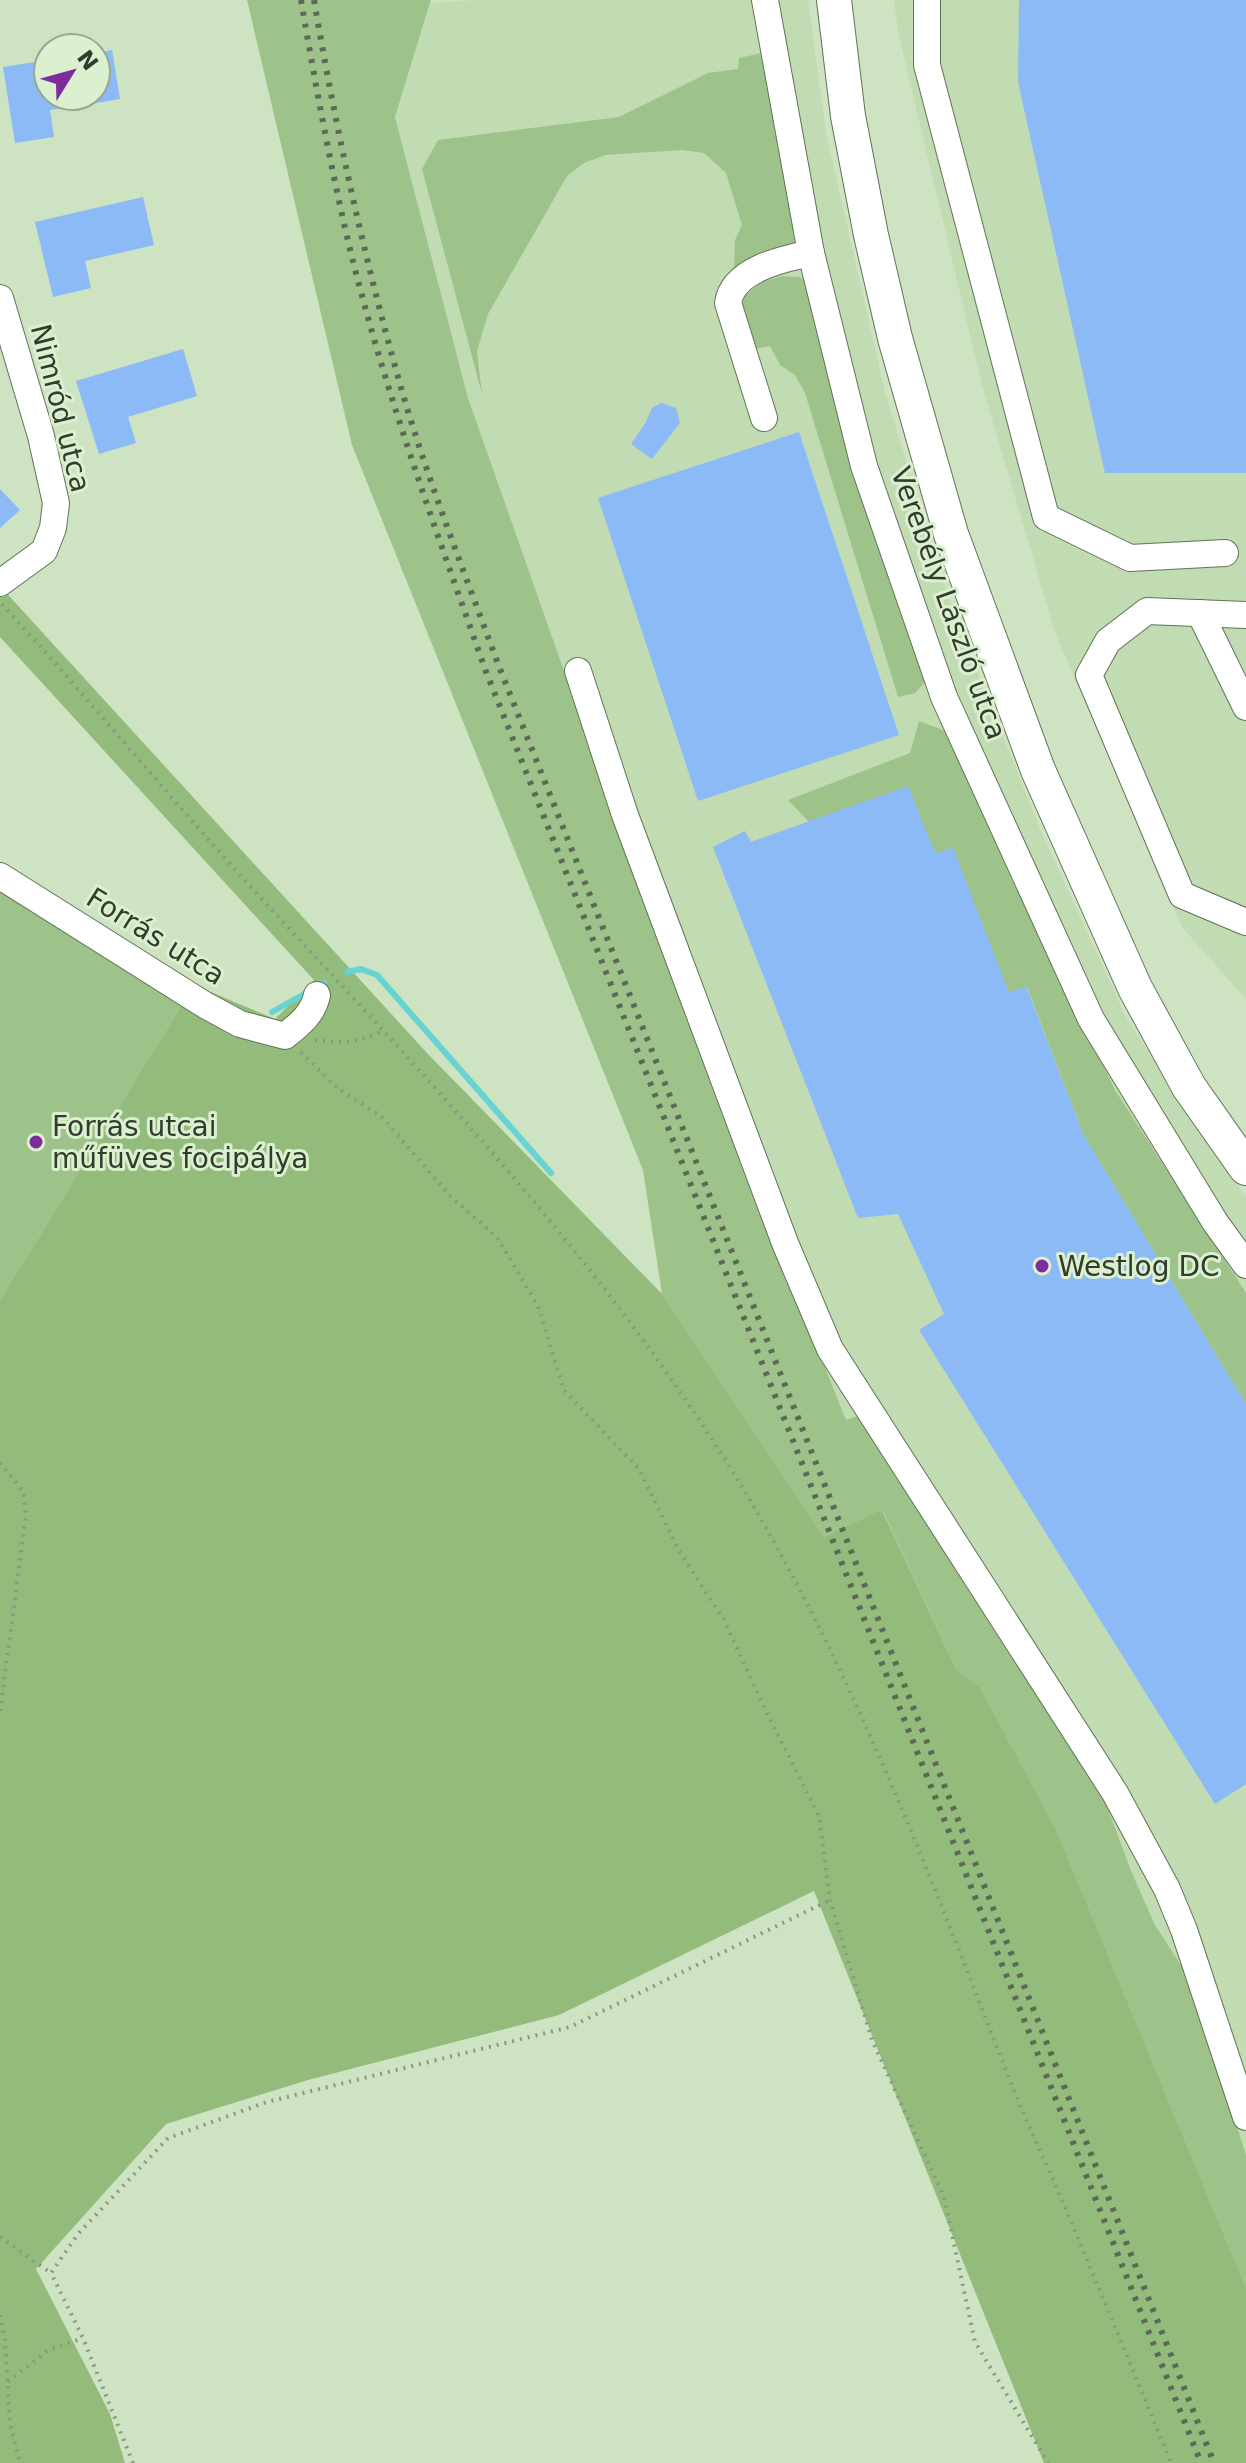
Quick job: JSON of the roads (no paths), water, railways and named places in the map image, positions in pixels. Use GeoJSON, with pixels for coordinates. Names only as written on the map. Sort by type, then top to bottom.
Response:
{"type":"FeatureCollection","features":[{"type":"Feature","properties":{"kind":"main road"},"geometry":{"type":"LineString","coordinates":[[834,0],[848,116],[871,235],[895,338],[951,534],[1038,770],[1135,988],[1189,1087],[1246,1168]]}},
{"type":"Feature","properties":{"kind":"street","name":"Verebély László utca"},"geometry":{"type":"LineString","coordinates":[[765,0],[811,253],[864,466],[944,697],[1091,1019],[1215,1222],[1246,1265]]}},
{"type":"Feature","properties":{"kind":"street"},"geometry":{"type":"LineString","coordinates":[[927,0],[927,65],[1046,517],[1130,558],[1225,553]]}},
{"type":"Feature","properties":{"kind":"street"},"geometry":{"type":"LineString","coordinates":[[764,418],[728,303],[729,295],[747,276],[765,265],[811,253]]}},
{"type":"Feature","properties":{"kind":"street","name":"Nimród utca"},"geometry":{"type":"LineString","coordinates":[[0,298],[3,324],[41,436],[56,503],[53,528],[44,551],[10,576]]}},
{"type":"Feature","properties":{"kind":"street"},"geometry":{"type":"LineString","coordinates":[[1246,615],[1147,611],[1108,641],[1089,675],[1182,895],[1246,922]]}},
{"type":"Feature","properties":{"kind":"street"},"geometry":{"type":"LineString","coordinates":[[1200,613],[1246,707]]}},
{"type":"Feature","properties":{"kind":"street"},"geometry":{"type":"LineString","coordinates":[[578,671],[625,815],[785,1243],[830,1349],[1115,1793],[1138,1834],[1184,1930],[1246,2117]]}},
{"type":"Feature","properties":{"kind":"street","name":"Forrás utca"},"geometry":{"type":"LineString","coordinates":[[0,876],[240,1024],[285,1036],[303,1022],[315,1005],[317,995]]}},
{"type":"Feature","properties":{"kind":"waterway"},"geometry":{"type":"LineString","coordinates":[[347,972],[361,969],[377,975],[551,1173]]}},
{"type":"Feature","properties":{"kind":"waterway"},"geometry":{"type":"LineString","coordinates":[[272,1012],[324,983]]}},
{"type":"Feature","properties":{"kind":"railway"},"geometry":{"type":"LineString","coordinates":[[301,0],[335,184],[363,299],[412,459],[485,669],[1201,2463]]}},
{"type":"Feature","properties":{"kind":"railway"},"geometry":{"type":"LineString","coordinates":[[314,0],[341,145],[374,289],[400,384],[446,525],[498,664],[1214,2463]]}},
{"type":"Feature","properties":{"kind":"place","name":"Forrás utcai műfüves focipálya"},"geometry":{"type":"Point","coordinates":[36,1142]}},
{"type":"Feature","properties":{"kind":"place","name":"Westlog DC"},"geometry":{"type":"Point","coordinates":[1042,1266]}}]}
